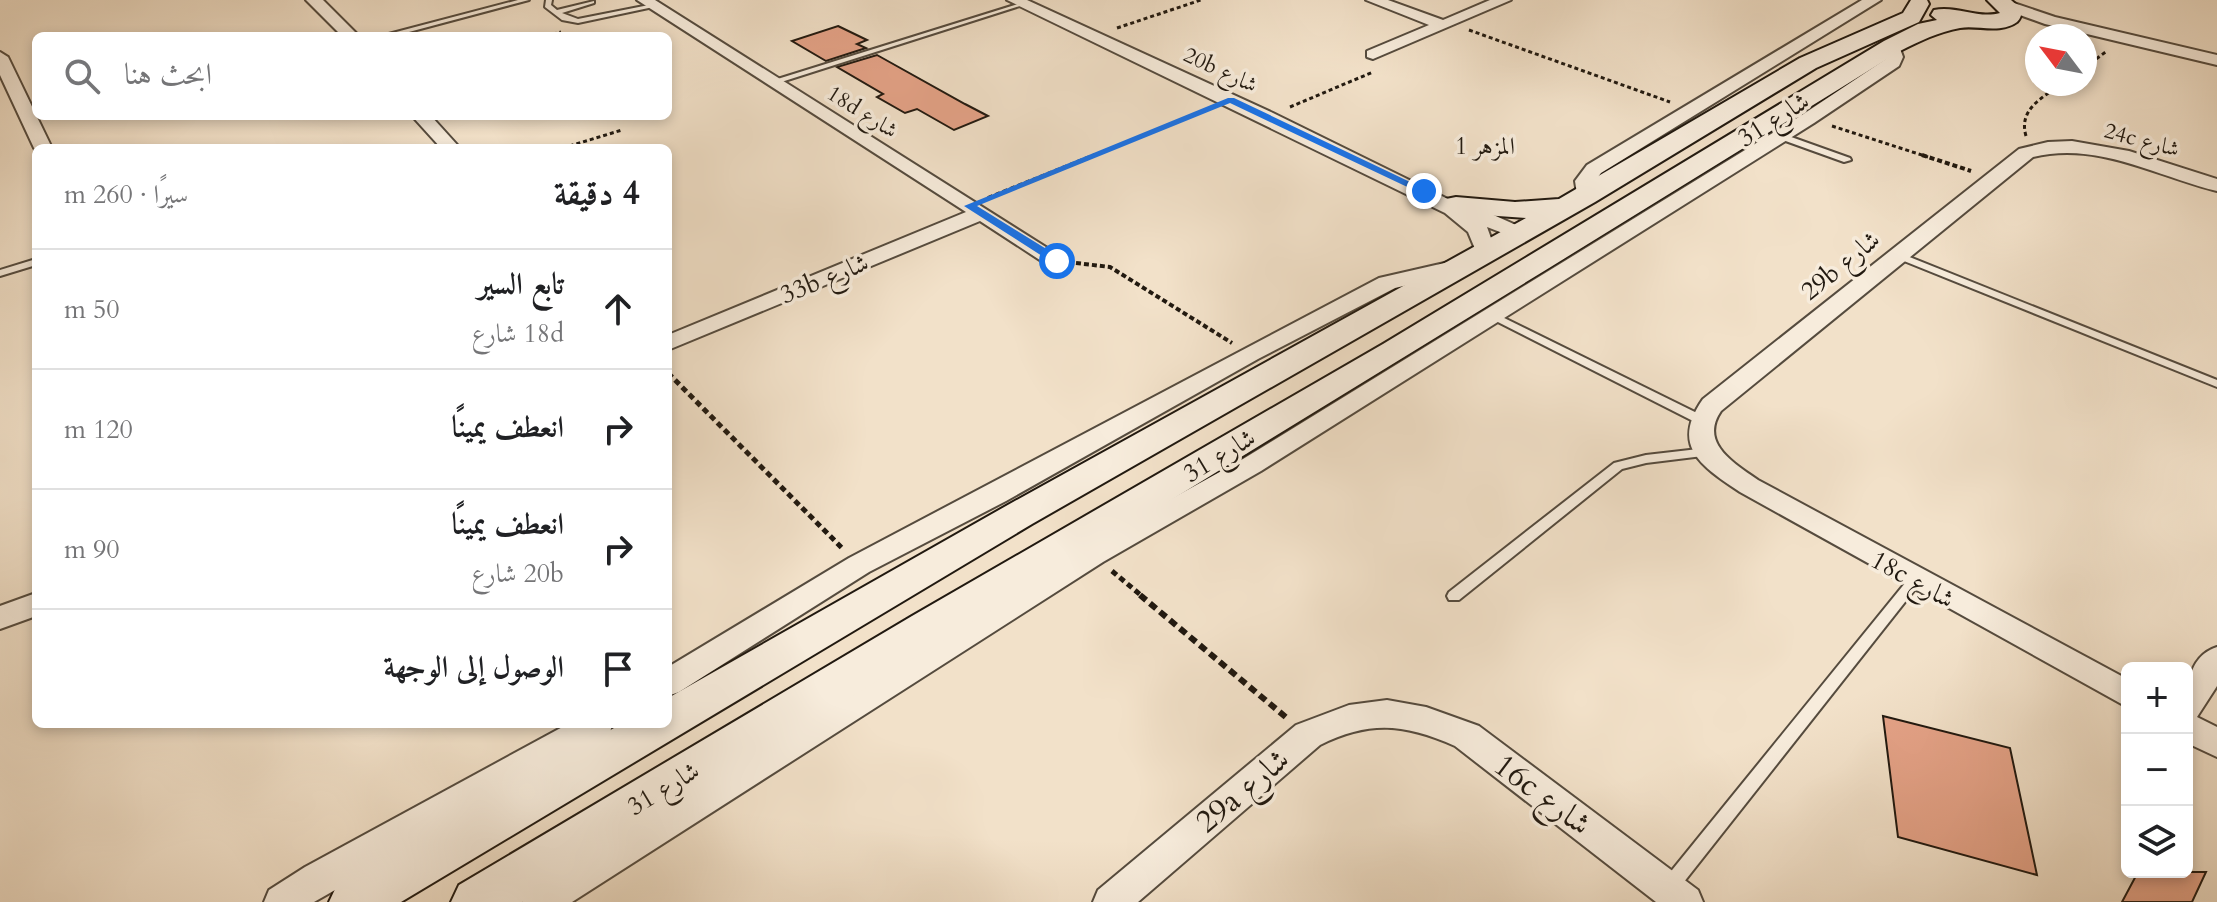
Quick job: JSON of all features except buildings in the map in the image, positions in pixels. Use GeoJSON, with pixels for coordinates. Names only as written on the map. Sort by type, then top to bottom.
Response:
{"type":"FeatureCollection","features":[{"type":"Feature","properties":{"kind":"street"},"geometry":{"type":"LineString","coordinates":[[314,0],[346,32]]}},
{"type":"Feature","properties":{"kind":"street"},"geometry":{"type":"LineString","coordinates":[[1374,0],[1446,24]]}},
{"type":"Feature","properties":{"kind":"street"},"geometry":{"type":"LineString","coordinates":[[1373,54],[1503,0]]}},
{"type":"Feature","properties":{"kind":"street"},"geometry":{"type":"LineString","coordinates":[[1456,205],[1515,210],[1577,200],[1594,169],[1873,0]]}},
{"type":"Feature","properties":{"kind":"street","name":"20b شارع"},"geometry":{"type":"LineString","coordinates":[[1019,2],[1267,117],[1405,184],[1471,221],[1480,234],[1474,259]]}},
{"type":"Feature","properties":{"kind":"street"},"geometry":{"type":"LineString","coordinates":[[1917,2],[1942,15],[1995,8],[2217,60]]}},
{"type":"Feature","properties":{"kind":"street","name":"شارع 31"},"geometry":{"type":"LineString","coordinates":[[672,718],[1019,515],[1577,200],[1808,63],[1911,17],[1917,2]]}},
{"type":"Feature","properties":{"kind":"street","name":"18d شارع"},"geometry":{"type":"LineString","coordinates":[[650,3],[1057,261]]}},
{"type":"Feature","properties":{"kind":"street"},"geometry":{"type":"LineString","coordinates":[[1995,8],[2043,24]]}},
{"type":"Feature","properties":{"kind":"street","name":"شارع 31"},"geometry":{"type":"LineString","coordinates":[[477,902],[927,627],[1395,351],[1892,46],[1926,29],[1995,8]]}},
{"type":"Feature","properties":{"kind":"street"},"geometry":{"type":"LineString","coordinates":[[2097,40],[2217,68]]}},
{"type":"Feature","properties":{"kind":"street"},"geometry":{"type":"LineString","coordinates":[[540,902],[1093,555],[1252,465],[1808,119],[1888,66],[1895,57],[1892,46]]}},
{"type":"Feature","properties":{"kind":"street"},"geometry":{"type":"LineString","coordinates":[[0,57],[29,109]]}},
{"type":"Feature","properties":{"kind":"street"},"geometry":{"type":"LineString","coordinates":[[33,120],[42,144]]}},
{"type":"Feature","properties":{"kind":"street"},"geometry":{"type":"LineString","coordinates":[[425,120],[447,144]]}},
{"type":"Feature","properties":{"kind":"street","name":"29b شارع"},"geometry":{"type":"LineString","coordinates":[[1699,419],[1712,405],[1991,178],[2016,159],[2045,148]]}},
{"type":"Feature","properties":{"kind":"street","name":"24c شارع"},"geometry":{"type":"LineString","coordinates":[[2045,148],[2111,154],[2217,185]]}},
{"type":"Feature","properties":{"kind":"street","name":"20b شارع"},"geometry":{"type":"LineString","coordinates":[[1405,184],[1518,233]]}},
{"type":"Feature","properties":{"kind":"street","name":"33b شارع"},"geometry":{"type":"LineString","coordinates":[[672,341],[975,210]]}},
{"type":"Feature","properties":{"kind":"street"},"geometry":{"type":"LineString","coordinates":[[1395,351],[1404,332],[1412,324],[1519,258],[1523,245],[1518,233]]}},
{"type":"Feature","properties":{"kind":"street"},"geometry":{"type":"LineString","coordinates":[[672,681],[859,565],[1250,354],[1387,283],[1474,259]]}},
{"type":"Feature","properties":{"kind":"street"},"geometry":{"type":"LineString","coordinates":[[1699,419],[1698,435],[1707,452]]}},
{"type":"Feature","properties":{"kind":"street","name":"18c شارع"},"geometry":{"type":"LineString","coordinates":[[1707,452],[1725,470],[1749,486],[2121,691]]}},
{"type":"Feature","properties":{"kind":"street"},"geometry":{"type":"LineString","coordinates":[[0,618],[32,606]]}},
{"type":"Feature","properties":{"kind":"street"},"geometry":{"type":"LineString","coordinates":[[2193,697],[2217,659]]}},
{"type":"Feature","properties":{"kind":"street","name":"29a شارع"},"geometry":{"type":"LineString","coordinates":[[1111,902],[1308,735],[1331,722],[1389,712]]}},
{"type":"Feature","properties":{"kind":"street","name":"16c شارع"},"geometry":{"type":"LineString","coordinates":[[1389,712],[1430,718],[1467,736],[1676,896]]}},
{"type":"Feature","properties":{"kind":"street"},"geometry":{"type":"LineString","coordinates":[[282,902],[590,728]]}},
{"type":"Feature","properties":{"kind":"street"},"geometry":{"type":"LineString","coordinates":[[355,902],[653,728]]}},
{"type":"Feature","properties":{"kind":"street"},"geometry":{"type":"LineString","coordinates":[[2193,730],[2217,743]]}},
{"type":"Feature","properties":{"kind":"lane"},"geometry":{"type":"LineString","coordinates":[[401,32],[526,0]]}},
{"type":"Feature","properties":{"kind":"lane"},"geometry":{"type":"LineString","coordinates":[[549,0],[547,6],[568,19],[584,20],[650,3]]}},
{"type":"Feature","properties":{"kind":"lane"},"geometry":{"type":"LineString","coordinates":[[557,12],[592,2]]}},
{"type":"Feature","properties":{"kind":"lane"},"geometry":{"type":"LineString","coordinates":[[772,82],[1019,2]]}},
{"type":"Feature","properties":{"kind":"lane"},"geometry":{"type":"LineString","coordinates":[[1780,136],[1847,160]]}},
{"type":"Feature","properties":{"kind":"lane"},"geometry":{"type":"LineString","coordinates":[[1897,255],[2217,384]]}},
{"type":"Feature","properties":{"kind":"lane"},"geometry":{"type":"LineString","coordinates":[[0,273],[32,263]]}},
{"type":"Feature","properties":{"kind":"lane"},"geometry":{"type":"LineString","coordinates":[[1492,315],[1699,419]]}},
{"type":"Feature","properties":{"kind":"lane"},"geometry":{"type":"LineString","coordinates":[[1454,596],[1618,466],[1646,459],[1707,452]]}},
{"type":"Feature","properties":{"kind":"lane"},"geometry":{"type":"LineString","coordinates":[[1676,896],[1915,580]]}},
{"type":"Feature","properties":{"kind":"path"},"geometry":{"type":"LineString","coordinates":[[1093,36],[1201,0]]}},
{"type":"Feature","properties":{"kind":"path"},"geometry":{"type":"LineString","coordinates":[[1446,24],[1691,110]]}},
{"type":"Feature","properties":{"kind":"path"},"geometry":{"type":"LineString","coordinates":[[1267,117],[1379,69],[1382,61],[1373,54]]}},
{"type":"Feature","properties":{"kind":"path"},"geometry":{"type":"LineString","coordinates":[[2045,96],[2033,105],[2024,118],[2024,133],[2045,148]]}},
{"type":"Feature","properties":{"kind":"path"},"geometry":{"type":"LineString","coordinates":[[975,210],[1231,100]]}},
{"type":"Feature","properties":{"kind":"path"},"geometry":{"type":"LineString","coordinates":[[1808,119],[1991,178]]}},
{"type":"Feature","properties":{"kind":"path"},"geometry":{"type":"LineString","coordinates":[[576,144],[622,130]]}},
{"type":"Feature","properties":{"kind":"path"},"geometry":{"type":"LineString","coordinates":[[1057,261],[1110,267],[1250,354]]}},
{"type":"Feature","properties":{"kind":"path"},"geometry":{"type":"LineString","coordinates":[[672,377],[859,565]]}},
{"type":"Feature","properties":{"kind":"path"},"geometry":{"type":"LineString","coordinates":[[1093,555],[1308,735]]}},
{"type":"Feature","properties":{"kind":"district","name":"المزهر 1"},"geometry":{"type":"Point","coordinates":[1485,146]}},
{"type":"Feature","properties":{"kind":"route"},"geometry":{"type":"LineString","coordinates":[[1057,261],[969,206],[1231,100],[1424,191]]}}]}
